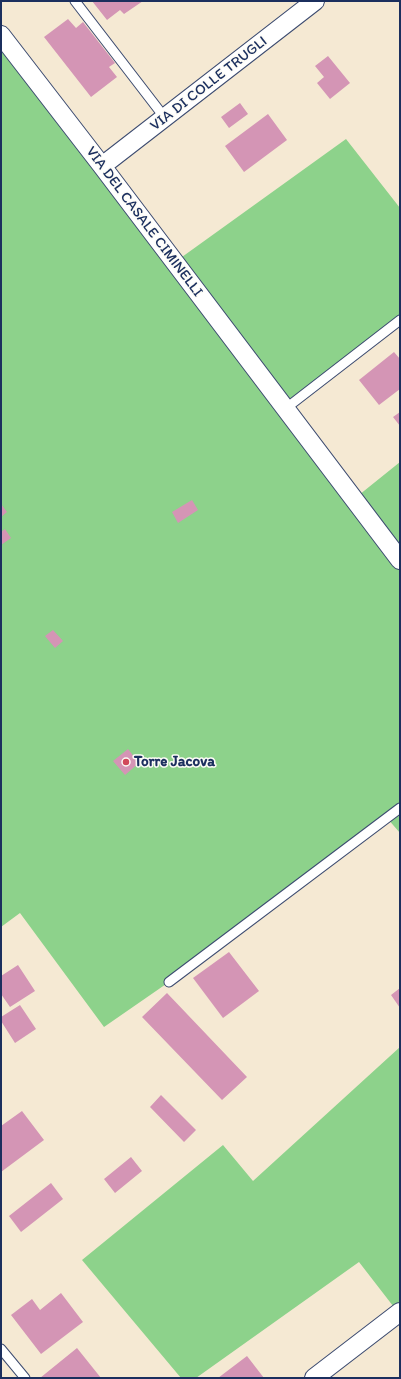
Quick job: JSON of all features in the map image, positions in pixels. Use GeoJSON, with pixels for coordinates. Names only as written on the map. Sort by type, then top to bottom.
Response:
{"type":"FeatureCollection","features":[{"type":"Feature","properties":{"kind":"street","name":"VIA DI COLLE TRUGLI"},"geometry":{"type":"LineString","coordinates":[[102,166],[315,1]]}},
{"type":"Feature","properties":{"kind":"street","name":"VIA DEL CASALE CIMINELLI"},"geometry":{"type":"LineString","coordinates":[[1,35],[400,560]]}},
{"type":"Feature","properties":{"kind":"street"},"geometry":{"type":"LineString","coordinates":[[314,1378],[400,1312]]}},
{"type":"Feature","properties":{"kind":"lane"},"geometry":{"type":"LineString","coordinates":[[75,1],[165,118]]}},
{"type":"Feature","properties":{"kind":"lane"},"geometry":{"type":"LineString","coordinates":[[285,408],[400,320]]}},
{"type":"Feature","properties":{"kind":"lane"},"geometry":{"type":"LineString","coordinates":[[169,982],[400,808]]}},
{"type":"Feature","properties":{"kind":"lane"},"geometry":{"type":"LineString","coordinates":[[1,1349],[25,1378]]}},
{"type":"Feature","properties":{"kind":"green space"},"geometry":{"type":"Polygon","coordinates":[[[1,35],[175,262],[346,139],[400,208],[400,320],[285,409],[354,499],[400,462],[400,833],[387,818],[169,982],[104,1027],[20,913],[1,927],[1,35]]]}},
{"type":"Feature","properties":{"kind":"green space"},"geometry":{"type":"Polygon","coordinates":[[[400,1047],[400,1315],[359,1262],[196,1378],[181,1378],[82,1260],[223,1145],[253,1181],[400,1047]]]}},
{"type":"Feature","properties":{"kind":"building"},"geometry":{"type":"Polygon","coordinates":[[[92,1],[143,1],[124,14],[120,10],[107,20],[92,1]]]}},
{"type":"Feature","properties":{"kind":"building"},"geometry":{"type":"Polygon","coordinates":[[[68,19],[76,28],[83,22],[115,63],[109,67],[117,77],[91,97],[44,37],[68,19]]]}},
{"type":"Feature","properties":{"kind":"building"},"geometry":{"type":"Polygon","coordinates":[[[328,56],[350,83],[330,99],[317,83],[324,77],[315,66],[328,56]]]}},
{"type":"Feature","properties":{"kind":"building"},"geometry":{"type":"Polygon","coordinates":[[[240,103],[248,114],[229,128],[221,117],[240,103]]]}},
{"type":"Feature","properties":{"kind":"building"},"geometry":{"type":"Polygon","coordinates":[[[268,114],[287,140],[244,172],[225,146],[268,114]]]}},
{"type":"Feature","properties":{"kind":"building"},"geometry":{"type":"Polygon","coordinates":[[[394,352],[400,359],[400,389],[379,405],[359,380],[394,352]]]}},
{"type":"Feature","properties":{"kind":"building"},"geometry":{"type":"Polygon","coordinates":[[[400,412],[400,426],[393,417],[400,412]]]}},
{"type":"Feature","properties":{"kind":"building"},"geometry":{"type":"Polygon","coordinates":[[[192,500],[198,510],[178,523],[172,512],[192,500]]]}},
{"type":"Feature","properties":{"kind":"building"},"geometry":{"type":"Polygon","coordinates":[[[1,504],[7,512],[1,517],[1,504]]]}},
{"type":"Feature","properties":{"kind":"building"},"geometry":{"type":"Polygon","coordinates":[[[5,529],[11,538],[1,545],[1,532],[5,529]]]}},
{"type":"Feature","properties":{"kind":"building"},"geometry":{"type":"Polygon","coordinates":[[[53,630],[63,641],[55,648],[45,636],[53,630]]]}},
{"type":"Feature","properties":{"kind":"building","name":"Torre Jacova"},"geometry":{"type":"Polygon","coordinates":[[[128,749],[139,763],[125,775],[113,761],[128,749]]]}},
{"type":"Feature","properties":{"kind":"building"},"geometry":{"type":"Polygon","coordinates":[[[229,952],[259,991],[223,1018],[193,978],[229,952]]]}},
{"type":"Feature","properties":{"kind":"building"},"geometry":{"type":"Polygon","coordinates":[[[18,965],[35,991],[10,1007],[1,994],[1,976],[18,965]]]}},
{"type":"Feature","properties":{"kind":"building"},"geometry":{"type":"Polygon","coordinates":[[[400,988],[400,1008],[391,995],[400,988]]]}},
{"type":"Feature","properties":{"kind":"building"},"geometry":{"type":"Polygon","coordinates":[[[167,993],[247,1077],[222,1100],[142,1017],[167,993]]]}},
{"type":"Feature","properties":{"kind":"building"},"geometry":{"type":"Polygon","coordinates":[[[20,1005],[36,1029],[15,1043],[1,1021],[1,1017],[20,1005]]]}},
{"type":"Feature","properties":{"kind":"building"},"geometry":{"type":"Polygon","coordinates":[[[161,1095],[196,1130],[184,1142],[150,1107],[161,1095]]]}},
{"type":"Feature","properties":{"kind":"building"},"geometry":{"type":"Polygon","coordinates":[[[22,1111],[44,1140],[1,1172],[1,1126],[22,1111]]]}},
{"type":"Feature","properties":{"kind":"building"},"geometry":{"type":"Polygon","coordinates":[[[131,1157],[142,1171],[115,1193],[104,1179],[131,1157]]]}},
{"type":"Feature","properties":{"kind":"building"},"geometry":{"type":"Polygon","coordinates":[[[51,1183],[63,1199],[21,1232],[9,1216],[51,1183]]]}},
{"type":"Feature","properties":{"kind":"building"},"geometry":{"type":"Polygon","coordinates":[[[61,1293],[83,1322],[41,1354],[11,1315],[32,1299],[40,1310],[61,1293]]]}},
{"type":"Feature","properties":{"kind":"building"},"geometry":{"type":"Polygon","coordinates":[[[77,1348],[101,1378],[40,1378],[77,1348]]]}},
{"type":"Feature","properties":{"kind":"building"},"geometry":{"type":"Polygon","coordinates":[[[247,1356],[264,1378],[218,1378],[247,1356]]]}},
{"type":"Feature","properties":{"kind":"place","name":"Torre Jacova"},"geometry":{"type":"Point","coordinates":[126,762]}}]}
